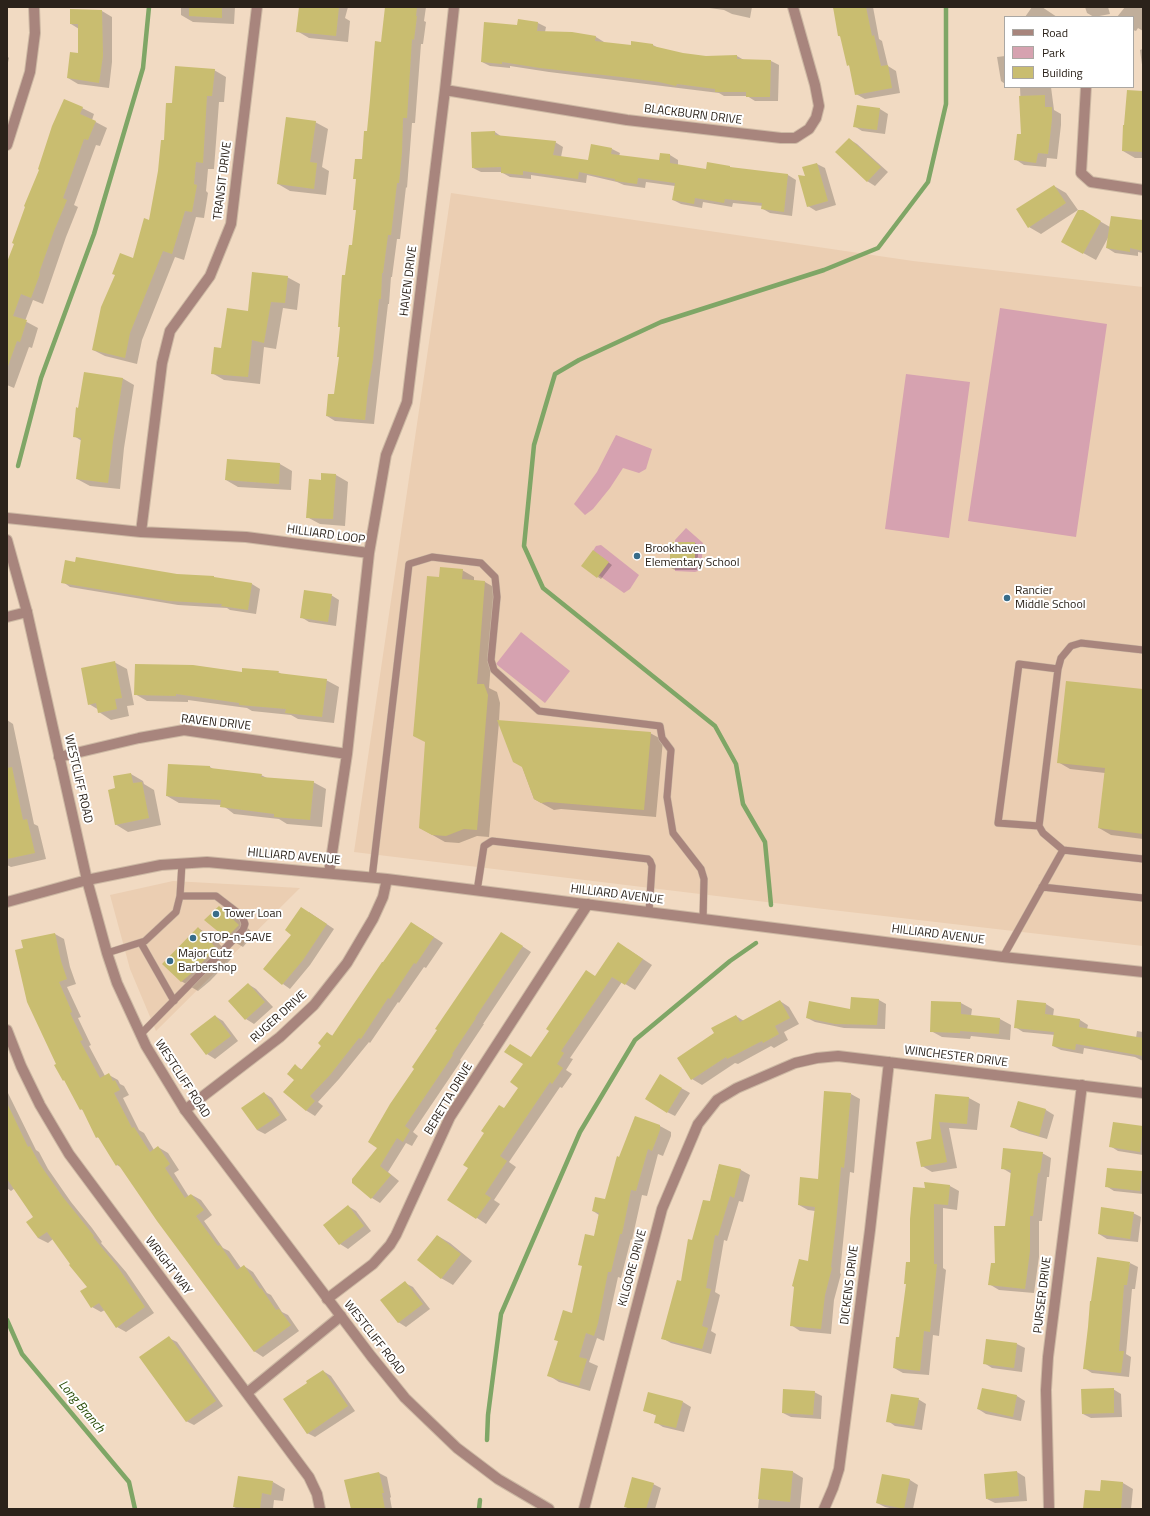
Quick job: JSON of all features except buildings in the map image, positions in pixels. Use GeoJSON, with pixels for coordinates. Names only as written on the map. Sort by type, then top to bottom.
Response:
{"type":"FeatureCollection","features":[{"type":"Feature","properties":{"kind":"street"},"geometry":{"type":"LineString","coordinates":[[7,145],[30,72],[35,33],[34,7]]}},
{"type":"Feature","properties":{"kind":"street","name":"TRANSIT DRIVE"},"geometry":{"type":"LineString","coordinates":[[141,532],[162,363],[170,331],[210,276],[231,224],[257,7]]}},
{"type":"Feature","properties":{"kind":"street","name":"HAVEN DRIVE"},"geometry":{"type":"LineString","coordinates":[[369,553],[386,455],[407,402],[454,7]]}},
{"type":"Feature","properties":{"kind":"street","name":"BLACKBURN DRIVE"},"geometry":{"type":"LineString","coordinates":[[445,90],[627,120],[781,138],[795,138],[809,129],[816,118],[819,106],[815,85],[793,7]]}},
{"type":"Feature","properties":{"kind":"street"},"geometry":{"type":"LineString","coordinates":[[1086,88],[1081,173],[1090,182],[1143,190]]}},
{"type":"Feature","properties":{"kind":"street","name":"HILLIARD LOOP"},"geometry":{"type":"LineString","coordinates":[[7,518],[141,532],[246,537],[369,553],[347,754],[329,873]]}},
{"type":"Feature","properties":{"kind":"street","name":"WESTCLIFF ROAD"},"geometry":{"type":"LineString","coordinates":[[7,540],[26,612],[87,880],[107,953],[116,983],[140,1035],[164,1078],[185,1110],[327,1299],[405,1398],[457,1448],[498,1479],[549,1509]]}},
{"type":"Feature","properties":{"kind":"street"},"geometry":{"type":"LineString","coordinates":[[7,617],[26,612]]}},
{"type":"Feature","properties":{"kind":"street","name":"RAVEN DRIVE"},"geometry":{"type":"LineString","coordinates":[[59,756],[139,738],[184,730],[347,754]]}},
{"type":"Feature","properties":{"kind":"street","name":"HILLIARD AVENUE"},"geometry":{"type":"LineString","coordinates":[[7,902],[87,880],[161,865],[207,862],[387,879],[1003,957],[1143,972]]}},
{"type":"Feature","properties":{"kind":"street","name":"RUGER DRIVE"},"geometry":{"type":"LineString","coordinates":[[185,1110],[280,1037],[314,1005],[346,963],[373,918],[383,897],[387,879]]}},
{"type":"Feature","properties":{"kind":"street","name":"BERETTA DRIVE"},"geometry":{"type":"LineString","coordinates":[[327,1299],[373,1264],[383,1254],[396,1235],[450,1117],[588,904]]}},
{"type":"Feature","properties":{"kind":"street","name":"WRIGHT WAY"},"geometry":{"type":"LineString","coordinates":[[7,1030],[27,1079],[40,1105],[69,1154],[309,1478],[317,1494],[320,1509]]}},
{"type":"Feature","properties":{"kind":"street","name":"WINCHESTER DRIVE"},"geometry":{"type":"LineString","coordinates":[[768,1075],[795,1064],[817,1058],[838,1056],[1143,1093]]}},
{"type":"Feature","properties":{"kind":"street","name":"DICKENS DRIVE"},"geometry":{"type":"LineString","coordinates":[[824,1509],[839,1469],[870,1230],[889,1062]]}},
{"type":"Feature","properties":{"kind":"street","name":"KILGORE DRIVE"},"geometry":{"type":"LineString","coordinates":[[584,1509],[662,1209],[698,1124],[717,1100],[737,1088],[768,1075]]}},
{"type":"Feature","properties":{"kind":"street","name":"PURSER DRIVE"},"geometry":{"type":"LineString","coordinates":[[1049,1509],[1046,1390],[1048,1357],[1082,1086]]}},
{"type":"Feature","properties":{"kind":"street"},"geometry":{"type":"LineString","coordinates":[[247,1393],[341,1316]]}},
{"type":"Feature","properties":{"kind":"lane"},"geometry":{"type":"LineString","coordinates":[[372,878],[409,564],[432,557],[481,563],[495,577],[497,596],[491,660],[494,670],[539,711],[660,726],[662,738],[671,750],[667,797],[673,833],[701,870],[704,879],[703,919]]}},
{"type":"Feature","properties":{"kind":"lane"},"geometry":{"type":"LineString","coordinates":[[1143,650],[1081,643],[1071,646],[1061,658],[1058,668],[1039,826],[1043,833],[1063,850],[1143,859]]}},
{"type":"Feature","properties":{"kind":"lane"},"geometry":{"type":"LineString","coordinates":[[1039,826],[998,823],[1019,664],[1058,668]]}},
{"type":"Feature","properties":{"kind":"lane"},"geometry":{"type":"LineString","coordinates":[[477,891],[484,846],[492,841],[648,859],[652,866],[648,912]]}},
{"type":"Feature","properties":{"kind":"lane"},"geometry":{"type":"LineString","coordinates":[[1003,957],[1063,850]]}},
{"type":"Feature","properties":{"kind":"lane"},"geometry":{"type":"LineString","coordinates":[[107,953],[141,943],[151,937],[176,912],[180,896],[182,863]]}},
{"type":"Feature","properties":{"kind":"lane"},"geometry":{"type":"LineString","coordinates":[[1042,887],[1143,898]]}},
{"type":"Feature","properties":{"kind":"lane"},"geometry":{"type":"LineString","coordinates":[[140,1035],[243,930],[245,924],[242,916],[216,896],[180,896]]}},
{"type":"Feature","properties":{"kind":"lane"},"geometry":{"type":"LineString","coordinates":[[141,943],[174,1001]]}},
{"type":"Feature","properties":{"kind":"shaded area","name":"Brookhaven Elementary School"},"geometry":{"type":"Polygon","coordinates":[[[451,193],[913,261],[1143,287],[1143,946],[354,852],[451,193]]]}},
{"type":"Feature","properties":{"kind":"shaded area"},"geometry":{"type":"Polygon","coordinates":[[[173,881],[300,888],[156,1031],[130,969],[110,895],[173,881]]]}},
{"type":"Feature","properties":{"kind":"green space"},"geometry":{"type":"Polygon","coordinates":[[[1000,308],[1107,324],[1076,537],[968,521],[1000,308]]]}},
{"type":"Feature","properties":{"kind":"green space"},"geometry":{"type":"Polygon","coordinates":[[[906,374],[970,382],[949,538],[885,529],[906,374]]]}},
{"type":"Feature","properties":{"kind":"green space"},"geometry":{"type":"Polygon","coordinates":[[[616,435],[652,449],[646,469],[639,473],[623,468],[610,488],[593,509],[585,515],[574,504],[597,472],[616,435]]]}},
{"type":"Feature","properties":{"kind":"green space"},"geometry":{"type":"Polygon","coordinates":[[[686,528],[703,543],[701,570],[695,572],[675,571],[675,540],[686,528]]]}},
{"type":"Feature","properties":{"kind":"green space"},"geometry":{"type":"Polygon","coordinates":[[[601,545],[639,575],[630,589],[624,593],[584,565],[596,546],[601,545]]]}},
{"type":"Feature","properties":{"kind":"green space"},"geometry":{"type":"Polygon","coordinates":[[[521,632],[570,671],[545,703],[496,664],[521,632]]]}},
{"type":"Feature","properties":{"kind":"waterway"},"geometry":{"type":"LineString","coordinates":[[18,466],[41,378],[94,234],[143,68],[149,7]]}},
{"type":"Feature","properties":{"kind":"waterway"},"geometry":{"type":"LineString","coordinates":[[771,905],[765,842],[743,804],[736,764],[715,726],[543,588],[524,546],[534,445],[555,374],[579,360],[661,322],[824,270],[878,248],[928,182],[946,104],[946,7]]}},
{"type":"Feature","properties":{"kind":"waterway"},"geometry":{"type":"LineString","coordinates":[[487,1440],[488,1415],[501,1314],[580,1132],[635,1040],[730,961],[756,943]]}},
{"type":"Feature","properties":{"kind":"waterway","name":"Long Branch"},"geometry":{"type":"LineString","coordinates":[[7,1320],[22,1354],[129,1482],[135,1509]]}},
{"type":"Feature","properties":{"kind":"waterway"},"geometry":{"type":"LineString","coordinates":[[479,1509],[480,1500]]}},
{"type":"Feature","properties":{"kind":"place","name":"Brookhaven Elementary School"},"geometry":{"type":"Point","coordinates":[637,556]}},
{"type":"Feature","properties":{"kind":"place","name":"Rancier Middle School"},"geometry":{"type":"Point","coordinates":[1007,598]}},
{"type":"Feature","properties":{"kind":"place","name":"Tower Loan"},"geometry":{"type":"Point","coordinates":[216,914]}},
{"type":"Feature","properties":{"kind":"place","name":"STOP-n-SAVE"},"geometry":{"type":"Point","coordinates":[193,938]}},
{"type":"Feature","properties":{"kind":"place","name":"Major Cutz Barbershop"},"geometry":{"type":"Point","coordinates":[170,961]}}]}
